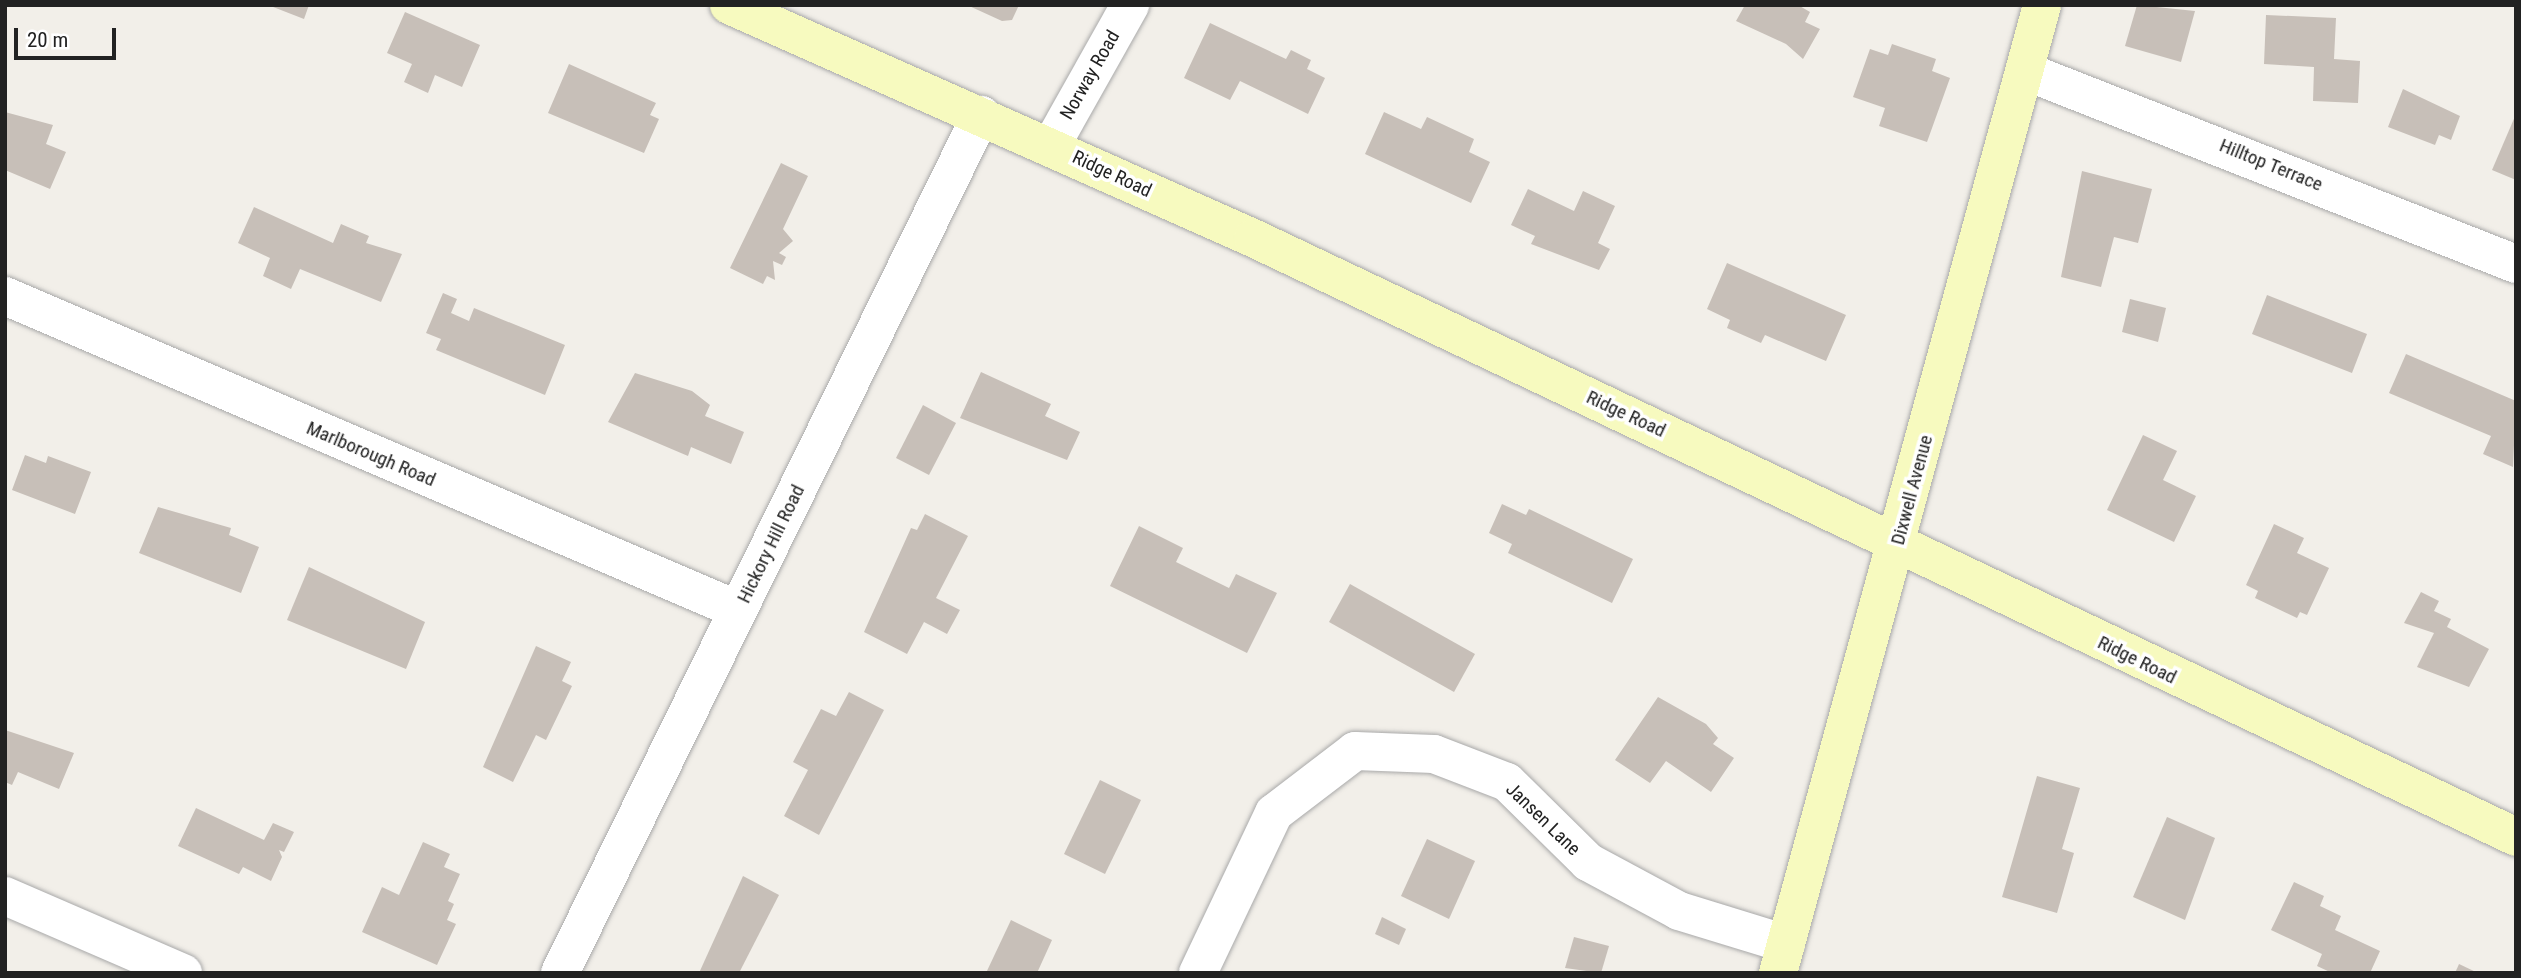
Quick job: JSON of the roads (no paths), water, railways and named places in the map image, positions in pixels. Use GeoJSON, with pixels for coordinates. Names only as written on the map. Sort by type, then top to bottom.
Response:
{"type":"FeatureCollection","features":[{"type":"Feature","properties":{"kind":"main road","name":"Ridge Road"},"geometry":{"type":"LineString","coordinates":[[730,5],[1051,146],[2516,838]]}},
{"type":"Feature","properties":{"kind":"main road","name":"Dixwell Avenue"},"geometry":{"type":"LineString","coordinates":[[1782,959],[2042,5]]}},
{"type":"Feature","properties":{"kind":"street","name":"Norway Road"},"geometry":{"type":"LineString","coordinates":[[1051,146],[1130,5]]}},
{"type":"Feature","properties":{"kind":"street","name":"Hilltop Terrace"},"geometry":{"type":"LineString","coordinates":[[2025,71],[2516,264]]}},
{"type":"Feature","properties":{"kind":"street","name":"Hickory Hill Road"},"geometry":{"type":"LineString","coordinates":[[560,973],[981,115]]}},
{"type":"Feature","properties":{"kind":"street","name":"Marlborough Road"},"geometry":{"type":"LineString","coordinates":[[5,296],[738,610]]}},
{"type":"Feature","properties":{"kind":"street","name":"Jansen Lane"},"geometry":{"type":"LineString","coordinates":[[1198,973],[1274,813],[1355,751],[1434,754],[1507,782],[1588,862],[1679,911],[1782,959]]}},
{"type":"Feature","properties":{"kind":"street"},"geometry":{"type":"LineString","coordinates":[[5,896],[183,973]]}}]}
